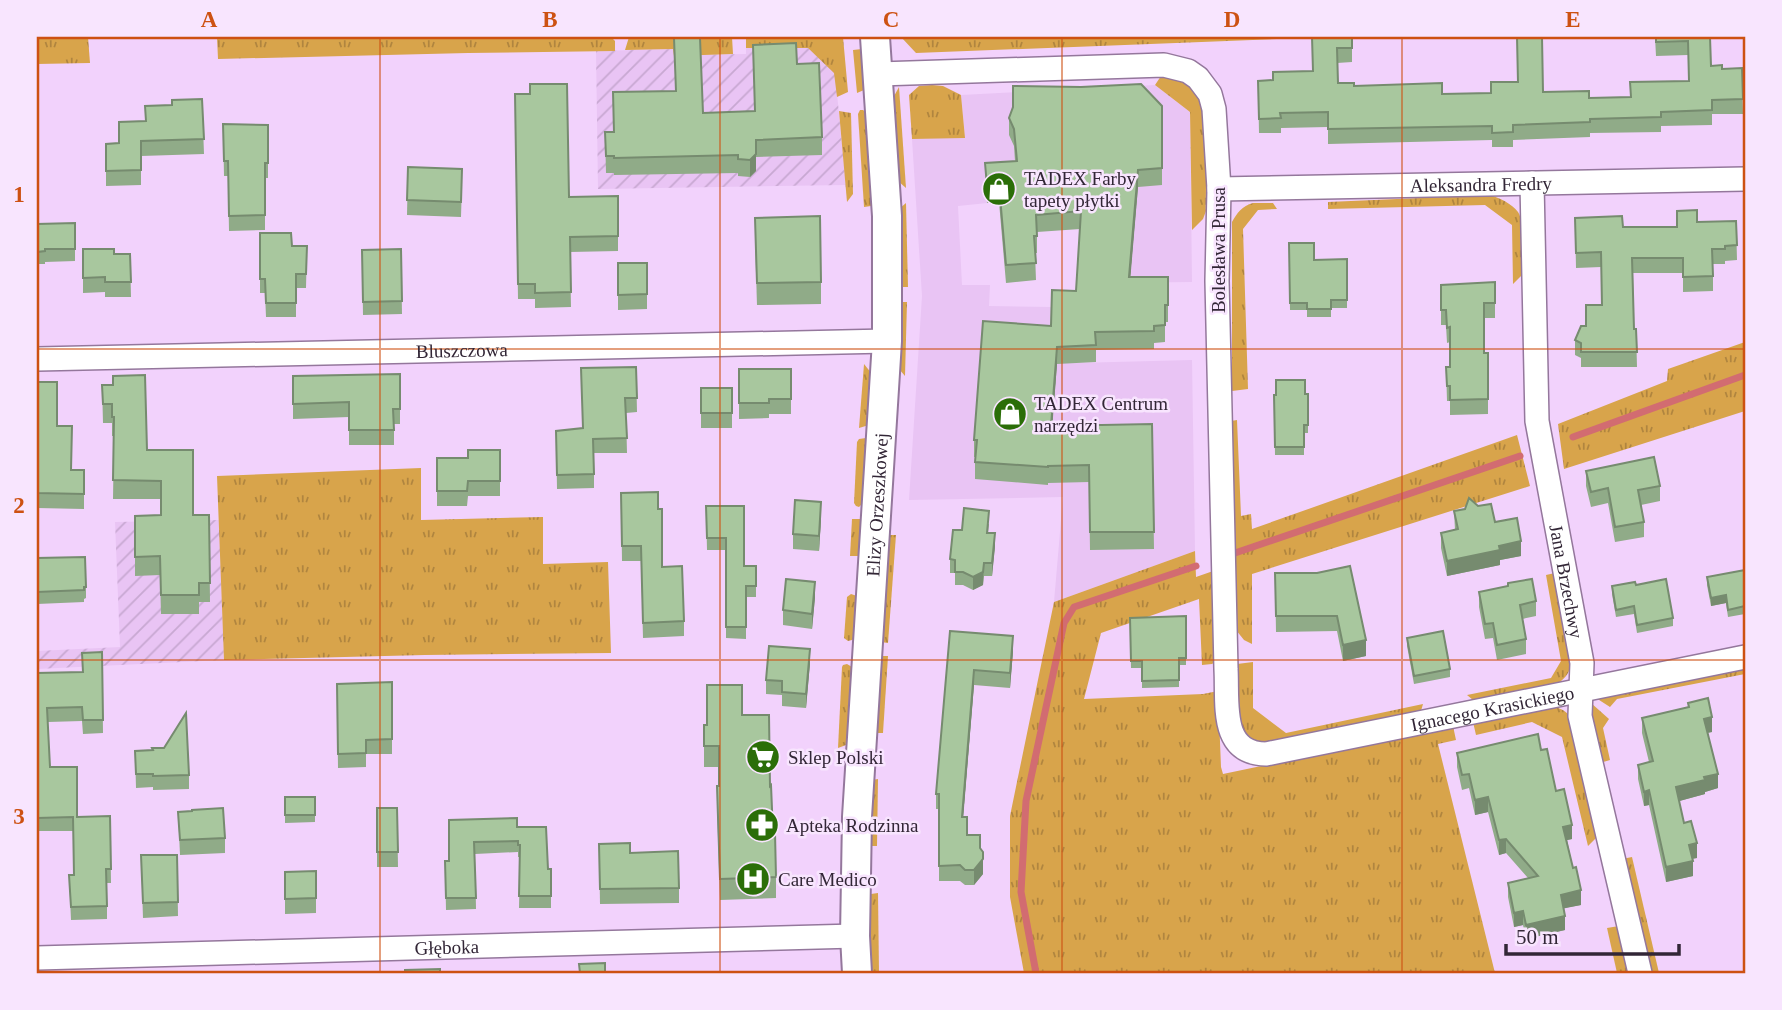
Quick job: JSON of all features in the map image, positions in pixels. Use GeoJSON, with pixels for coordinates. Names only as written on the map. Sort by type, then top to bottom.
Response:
{"type":"FeatureCollection","features":[{"type":"Feature","properties":{"kind":"street","name":"Elizy Orzeszkowej"},"geometry":{"type":"LineString","coordinates":[[857,973],[855,936],[860,755],[887,341],[887,216],[875,37]]}},
{"type":"Feature","properties":{"kind":"street","name":"Bolesława Prusa"},"geometry":{"type":"LineString","coordinates":[[878,74],[1164,65],[1188,71],[1204,84],[1210,94],[1214,109],[1219,188],[1217,281],[1226,669],[1230,734],[1241,746]]}},
{"type":"Feature","properties":{"kind":"street","name":"Aleksandra Fredry"},"geometry":{"type":"LineString","coordinates":[[1219,188],[1745,179]]}},
{"type":"Feature","properties":{"kind":"street","name":"Jana Brzechwy"},"geometry":{"type":"LineString","coordinates":[[1532,183],[1537,421],[1582,663],[1580,716],[1640,973]]}},
{"type":"Feature","properties":{"kind":"street","name":"Bluszczowa"},"geometry":{"type":"LineString","coordinates":[[37,359],[887,341]]}},
{"type":"Feature","properties":{"kind":"street","name":"Ignacego Krasickiego"},"geometry":{"type":"LineString","coordinates":[[1241,746],[1248,752],[1266,754],[1745,657]]}},
{"type":"Feature","properties":{"kind":"street","name":"Głęboka"},"geometry":{"type":"LineString","coordinates":[[37,958],[855,936]]}},
{"type":"Feature","properties":{"kind":"shaded area"},"geometry":{"type":"Polygon","coordinates":[[[806,46],[835,73],[846,185],[598,189],[596,51],[674,49],[674,55],[746,54],[746,48],[806,46]]]}},
{"type":"Feature","properties":{"kind":"shaded area"},"geometry":{"type":"Polygon","coordinates":[[[1155,85],[1190,112],[1192,282],[1105,283],[1081,226],[1017,200],[958,206],[962,285],[990,285],[989,306],[1052,307],[1075,363],[1192,360],[1195,551],[1054,602],[1063,497],[909,500],[922,296],[912,139],[965,137],[961,95],[1155,85]]]}},
{"type":"Feature","properties":{"kind":"shaded area"},"geometry":{"type":"Polygon","coordinates":[[[219,520],[224,660],[37,669],[37,651],[120,647],[115,522],[219,520]]]}},
{"type":"Feature","properties":{"kind":"green space"},"geometry":{"type":"Polygon","coordinates":[[[37,37],[88,37],[90,63],[37,64],[37,37]]]}},
{"type":"Feature","properties":{"kind":"green space"},"geometry":{"type":"Polygon","coordinates":[[[217,37],[611,37],[615,41],[615,51],[218,59],[217,37]]]}},
{"type":"Feature","properties":{"kind":"green space"},"geometry":{"type":"Polygon","coordinates":[[[629,37],[732,37],[733,54],[674,56],[673,49],[625,50],[629,37]]]}},
{"type":"Feature","properties":{"kind":"green space"},"geometry":{"type":"Polygon","coordinates":[[[746,37],[843,37],[848,92],[837,97],[834,73],[808,48],[746,48],[746,37]]]}},
{"type":"Feature","properties":{"kind":"green space"},"geometry":{"type":"Polygon","coordinates":[[[901,37],[1331,37],[916,53],[901,37]]]}},
{"type":"Feature","properties":{"kind":"green space"},"geometry":{"type":"Polygon","coordinates":[[[862,49],[865,86],[864,90],[857,93],[853,50],[862,49]]]}},
{"type":"Feature","properties":{"kind":"green space"},"geometry":{"type":"Polygon","coordinates":[[[1161,76],[1187,83],[1195,90],[1201,104],[1206,151],[1206,211],[1203,219],[1192,230],[1190,112],[1155,85],[1161,76]]]}},
{"type":"Feature","properties":{"kind":"green space"},"geometry":{"type":"Polygon","coordinates":[[[919,86],[943,86],[961,95],[965,138],[912,139],[909,95],[919,86]]]}},
{"type":"Feature","properties":{"kind":"green space"},"geometry":{"type":"Polygon","coordinates":[[[899,87],[906,188],[898,181],[893,98],[899,87]]]}},
{"type":"Feature","properties":{"kind":"green space"},"geometry":{"type":"Polygon","coordinates":[[[860,110],[868,114],[873,202],[871,206],[864,207],[858,114],[860,110]]]}},
{"type":"Feature","properties":{"kind":"green space"},"geometry":{"type":"Polygon","coordinates":[[[839,111],[851,113],[853,194],[847,202],[839,111]]]}},
{"type":"Feature","properties":{"kind":"green space"},"geometry":{"type":"Polygon","coordinates":[[[1489,195],[1509,204],[1520,217],[1522,275],[1513,284],[1512,225],[1485,205],[1328,209],[1328,202],[1489,195]]]}},
{"type":"Feature","properties":{"kind":"green space"},"geometry":{"type":"Polygon","coordinates":[[[906,203],[908,287],[900,287],[899,209],[906,203]]]}},
{"type":"Feature","properties":{"kind":"green space"},"geometry":{"type":"Polygon","coordinates":[[[1253,203],[1273,203],[1277,209],[1258,210],[1243,229],[1248,389],[1232,391],[1232,222],[1240,210],[1253,203]]]}},
{"type":"Feature","properties":{"kind":"green space"},"geometry":{"type":"Polygon","coordinates":[[[899,302],[907,302],[905,376],[899,369],[899,302]]]}},
{"type":"Feature","properties":{"kind":"green space"},"geometry":{"type":"Polygon","coordinates":[[[1745,342],[1745,411],[1564,469],[1558,424],[1667,381],[1668,369],[1745,342]]]}},
{"type":"Feature","properties":{"kind":"green space"},"geometry":{"type":"Polygon","coordinates":[[[864,364],[872,374],[869,425],[859,428],[864,364]]]}},
{"type":"Feature","properties":{"kind":"green space"},"geometry":{"type":"Polygon","coordinates":[[[1237,420],[1241,516],[1251,514],[1252,529],[1517,435],[1530,486],[1252,574],[1252,644],[1244,640],[1236,630],[1231,421],[1237,420]]]}},
{"type":"Feature","properties":{"kind":"green space"},"geometry":{"type":"Polygon","coordinates":[[[866,438],[865,501],[859,507],[854,503],[857,442],[866,438]]]}},
{"type":"Feature","properties":{"kind":"green space"},"geometry":{"type":"Polygon","coordinates":[[[421,468],[421,520],[543,517],[543,564],[608,562],[611,653],[224,660],[217,476],[421,468]]]}},
{"type":"Feature","properties":{"kind":"green space"},"geometry":{"type":"Polygon","coordinates":[[[852,519],[863,519],[861,556],[850,556],[852,519]]]}},
{"type":"Feature","properties":{"kind":"green space"},"geometry":{"type":"Polygon","coordinates":[[[888,535],[896,535],[888,643],[881,642],[888,535]]]}},
{"type":"Feature","properties":{"kind":"green space"},"geometry":{"type":"Polygon","coordinates":[[[1195,551],[1196,577],[1216,570],[1215,662],[1202,665],[1199,599],[1101,633],[1084,699],[1203,694],[1218,691],[1223,774],[1453,726],[1456,740],[1438,744],[1495,973],[1024,973],[1010,897],[1010,816],[1054,602],[1195,551]]]}},
{"type":"Feature","properties":{"kind":"green space"},"geometry":{"type":"Polygon","coordinates":[[[1555,573],[1573,660],[1567,674],[1556,685],[1473,700],[1467,695],[1551,678],[1561,661],[1546,575],[1555,573]]]}},
{"type":"Feature","properties":{"kind":"green space"},"geometry":{"type":"Polygon","coordinates":[[[851,594],[857,596],[856,637],[848,641],[844,638],[847,597],[851,594]]]}},
{"type":"Feature","properties":{"kind":"green space"},"geometry":{"type":"Polygon","coordinates":[[[880,656],[888,656],[883,733],[875,733],[880,656]]]}},
{"type":"Feature","properties":{"kind":"green space"},"geometry":{"type":"Polygon","coordinates":[[[1253,662],[1253,708],[1286,733],[1423,704],[1421,711],[1264,742],[1257,741],[1242,725],[1237,694],[1237,664],[1253,662]]]}},
{"type":"Feature","properties":{"kind":"green space"},"geometry":{"type":"Polygon","coordinates":[[[847,664],[853,671],[849,740],[846,745],[838,748],[842,667],[847,664]]]}},
{"type":"Feature","properties":{"kind":"green space"},"geometry":{"type":"Polygon","coordinates":[[[1745,665],[1745,674],[1617,699],[1610,707],[1596,698],[1745,665]]]}},
{"type":"Feature","properties":{"kind":"green space"},"geometry":{"type":"Polygon","coordinates":[[[1591,703],[1609,719],[1603,728],[1610,760],[1600,763],[1590,713],[1591,703]]]}},
{"type":"Feature","properties":{"kind":"green space"},"geometry":{"type":"Polygon","coordinates":[[[1554,707],[1566,712],[1572,722],[1597,837],[1588,846],[1562,737],[1532,722],[1476,735],[1473,722],[1554,707]]]}},
{"type":"Feature","properties":{"kind":"green space"},"geometry":{"type":"Polygon","coordinates":[[[878,779],[877,846],[869,846],[872,780],[878,779]]]}},
{"type":"Feature","properties":{"kind":"green space"},"geometry":{"type":"Polygon","coordinates":[[[1632,857],[1659,973],[1649,973],[1622,859],[1632,857]]]}},
{"type":"Feature","properties":{"kind":"green space"},"geometry":{"type":"Polygon","coordinates":[[[878,893],[879,973],[871,973],[871,894],[878,893]]]}},
{"type":"Feature","properties":{"kind":"green space"},"geometry":{"type":"Polygon","coordinates":[[[1619,926],[1630,973],[1617,973],[1607,928],[1619,926]]]}},
{"type":"Feature","properties":{"kind":"building"},"geometry":{"type":"Polygon","coordinates":[[[1312,37],[1352,37],[1352,48],[1337,48],[1338,83],[1354,83],[1354,86],[1442,83],[1442,94],[1491,93],[1491,82],[1518,82],[1517,37],[1542,37],[1543,92],[1589,91],[1589,98],[1631,97],[1630,82],[1689,81],[1688,41],[1656,42],[1656,37],[1710,37],[1711,66],[1722,65],[1722,69],[1742,68],[1743,99],[1712,100],[1712,110],[1661,112],[1661,117],[1513,125],[1513,132],[1492,133],[1492,126],[1328,129],[1328,112],[1280,113],[1281,118],[1259,119],[1258,81],[1273,80],[1273,72],[1313,71],[1312,37]]]}},
{"type":"Feature","properties":{"kind":"building"},"geometry":{"type":"Polygon","coordinates":[[[674,38],[700,38],[703,113],[755,111],[753,45],[796,43],[797,64],[819,63],[822,137],[756,140],[756,154],[750,160],[738,159],[738,155],[606,156],[605,132],[614,132],[613,92],[676,91],[674,38]]]}},
{"type":"Feature","properties":{"kind":"building"},"geometry":{"type":"Polygon","coordinates":[[[530,84],[567,84],[569,197],[618,196],[618,236],[570,237],[571,292],[535,293],[535,284],[518,284],[515,94],[530,94],[530,84]]]}},
{"type":"Feature","properties":{"kind":"building"},"geometry":{"type":"Polygon","coordinates":[[[1141,84],[1162,106],[1162,168],[1138,170],[1129,277],[1168,277],[1165,325],[1154,326],[1154,331],[1095,332],[1096,345],[1057,347],[1051,426],[1152,424],[1154,532],[1090,532],[1089,465],[1048,467],[975,462],[977,440],[974,440],[983,321],[1051,326],[1052,290],[1076,291],[1081,211],[1036,215],[1036,263],[1006,265],[999,185],[987,186],[985,163],[1017,161],[1014,129],[1009,118],[1013,107],[1013,86],[1141,84]]]}},
{"type":"Feature","properties":{"kind":"building"},"geometry":{"type":"Polygon","coordinates":[[[202,99],[204,139],[141,141],[141,170],[106,171],[106,144],[119,143],[119,122],[146,121],[145,106],[172,105],[172,100],[202,99]]]}},
{"type":"Feature","properties":{"kind":"building"},"geometry":{"type":"Polygon","coordinates":[[[223,124],[268,125],[265,215],[229,216],[228,161],[224,161],[223,124]]]}},
{"type":"Feature","properties":{"kind":"building"},"geometry":{"type":"Polygon","coordinates":[[[408,167],[462,169],[461,202],[407,200],[408,167]]]}},
{"type":"Feature","properties":{"kind":"building"},"geometry":{"type":"Polygon","coordinates":[[[1697,210],[1697,222],[1736,221],[1737,245],[1712,249],[1713,276],[1683,277],[1683,258],[1632,258],[1637,352],[1581,352],[1581,343],[1575,340],[1581,326],[1586,326],[1586,305],[1602,305],[1601,252],[1576,253],[1575,218],[1622,216],[1623,227],[1677,227],[1677,211],[1697,210]]]}},
{"type":"Feature","properties":{"kind":"building"},"geometry":{"type":"Polygon","coordinates":[[[820,216],[821,282],[757,283],[755,218],[820,216]]]}},
{"type":"Feature","properties":{"kind":"building"},"geometry":{"type":"Polygon","coordinates":[[[75,223],[75,249],[45,249],[37,252],[37,224],[75,223]]]}},
{"type":"Feature","properties":{"kind":"building"},"geometry":{"type":"Polygon","coordinates":[[[260,233],[291,233],[292,246],[307,246],[306,274],[296,274],[296,303],[266,303],[265,279],[260,279],[260,233]]]}},
{"type":"Feature","properties":{"kind":"building"},"geometry":{"type":"Polygon","coordinates":[[[1289,243],[1314,243],[1314,260],[1347,259],[1347,300],[1331,300],[1331,309],[1307,309],[1307,303],[1290,303],[1289,243]]]}},
{"type":"Feature","properties":{"kind":"building"},"geometry":{"type":"Polygon","coordinates":[[[83,249],[114,249],[114,254],[130,254],[131,282],[105,282],[105,277],[83,278],[83,249]]]}},
{"type":"Feature","properties":{"kind":"building"},"geometry":{"type":"Polygon","coordinates":[[[401,249],[402,301],[363,302],[362,250],[401,249]]]}},
{"type":"Feature","properties":{"kind":"building"},"geometry":{"type":"Polygon","coordinates":[[[618,263],[647,263],[647,294],[618,295],[618,263]]]}},
{"type":"Feature","properties":{"kind":"building"},"geometry":{"type":"Polygon","coordinates":[[[1495,282],[1495,303],[1484,303],[1488,399],[1450,400],[1446,367],[1450,367],[1450,327],[1447,328],[1446,310],[1441,310],[1441,285],[1495,282]]]}},
{"type":"Feature","properties":{"kind":"building"},"geometry":{"type":"Polygon","coordinates":[[[636,367],[637,398],[625,398],[627,438],[593,439],[594,474],[557,475],[556,431],[583,428],[581,368],[636,367]]]}},
{"type":"Feature","properties":{"kind":"building"},"geometry":{"type":"Polygon","coordinates":[[[739,369],[791,369],[791,399],[769,399],[769,403],[739,403],[739,369]]]}},
{"type":"Feature","properties":{"kind":"building"},"geometry":{"type":"Polygon","coordinates":[[[400,374],[400,409],[393,409],[394,430],[349,430],[349,402],[293,404],[293,376],[400,374]]]}},
{"type":"Feature","properties":{"kind":"building"},"geometry":{"type":"Polygon","coordinates":[[[145,375],[147,450],[193,450],[193,515],[209,515],[210,583],[199,583],[199,595],[161,595],[160,556],[135,557],[135,516],[161,515],[161,481],[113,480],[114,417],[112,404],[103,404],[102,385],[113,385],[113,376],[145,375]]]}},
{"type":"Feature","properties":{"kind":"building"},"geometry":{"type":"Polygon","coordinates":[[[1276,380],[1305,380],[1308,425],[1304,425],[1304,447],[1275,447],[1276,380]]]}},
{"type":"Feature","properties":{"kind":"building"},"geometry":{"type":"Polygon","coordinates":[[[37,382],[57,382],[57,426],[72,426],[71,470],[84,470],[84,494],[37,493],[37,382]]]}},
{"type":"Feature","properties":{"kind":"building"},"geometry":{"type":"Polygon","coordinates":[[[701,388],[732,388],[732,413],[701,413],[701,388]]]}},
{"type":"Feature","properties":{"kind":"building"},"geometry":{"type":"Polygon","coordinates":[[[468,450],[500,450],[500,481],[468,481],[467,491],[437,491],[437,458],[468,458],[468,450]]]}},
{"type":"Feature","properties":{"kind":"building"},"geometry":{"type":"Polygon","coordinates":[[[1654,457],[1660,486],[1638,490],[1644,522],[1615,527],[1608,488],[1591,492],[1586,471],[1654,457]]]}},
{"type":"Feature","properties":{"kind":"building"},"geometry":{"type":"Polygon","coordinates":[[[658,492],[658,509],[662,509],[662,567],[682,566],[684,621],[643,623],[641,546],[622,546],[621,493],[658,492]]]}},
{"type":"Feature","properties":{"kind":"building"},"geometry":{"type":"Polygon","coordinates":[[[1469,498],[1478,506],[1491,504],[1495,522],[1517,518],[1521,541],[1499,546],[1500,550],[1447,561],[1441,533],[1458,529],[1454,511],[1465,509],[1469,498]]]}},
{"type":"Feature","properties":{"kind":"building"},"geometry":{"type":"Polygon","coordinates":[[[795,500],[821,502],[819,536],[793,534],[795,500]]]}},
{"type":"Feature","properties":{"kind":"building"},"geometry":{"type":"Polygon","coordinates":[[[706,506],[744,506],[744,566],[756,566],[756,586],[746,586],[746,627],[726,627],[726,538],[707,538],[706,506]]]}},
{"type":"Feature","properties":{"kind":"building"},"geometry":{"type":"Polygon","coordinates":[[[964,508],[989,511],[987,533],[995,533],[992,563],[984,563],[983,572],[973,577],[963,572],[955,572],[955,560],[950,559],[953,530],[962,530],[964,508]]]}},
{"type":"Feature","properties":{"kind":"building"},"geometry":{"type":"Polygon","coordinates":[[[85,557],[84,590],[37,592],[37,558],[85,557]]]}},
{"type":"Feature","properties":{"kind":"building"},"geometry":{"type":"Polygon","coordinates":[[[1350,566],[1366,640],[1343,645],[1337,616],[1276,616],[1275,573],[1317,573],[1350,566]]]}},
{"type":"Feature","properties":{"kind":"building"},"geometry":{"type":"Polygon","coordinates":[[[1745,570],[1745,606],[1728,610],[1726,595],[1711,598],[1707,577],[1745,570]]]}},
{"type":"Feature","properties":{"kind":"building"},"geometry":{"type":"Polygon","coordinates":[[[786,579],[815,582],[812,614],[783,610],[786,579]]]}},
{"type":"Feature","properties":{"kind":"building"},"geometry":{"type":"Polygon","coordinates":[[[1532,579],[1536,601],[1520,605],[1526,639],[1497,645],[1493,623],[1485,624],[1479,592],[1532,579]]]}},
{"type":"Feature","properties":{"kind":"building"},"geometry":{"type":"Polygon","coordinates":[[[1666,579],[1673,618],[1637,625],[1634,606],[1616,610],[1612,586],[1666,579]]]}},
{"type":"Feature","properties":{"kind":"building"},"geometry":{"type":"Polygon","coordinates":[[[1186,616],[1186,658],[1179,658],[1179,680],[1142,681],[1142,661],[1131,661],[1130,618],[1186,616]]]}},
{"type":"Feature","properties":{"kind":"building"},"geometry":{"type":"Polygon","coordinates":[[[950,631],[1013,636],[1010,673],[974,670],[962,817],[967,817],[967,835],[980,835],[983,859],[974,870],[965,870],[960,865],[939,866],[939,794],[936,794],[950,631]]]}},
{"type":"Feature","properties":{"kind":"building"},"geometry":{"type":"Polygon","coordinates":[[[1443,631],[1450,669],[1414,676],[1407,638],[1443,631]]]}},
{"type":"Feature","properties":{"kind":"building"},"geometry":{"type":"Polygon","coordinates":[[[769,646],[810,649],[806,694],[782,692],[782,681],[766,680],[769,646]]]}},
{"type":"Feature","properties":{"kind":"building"},"geometry":{"type":"Polygon","coordinates":[[[102,652],[103,720],[83,720],[82,707],[47,708],[50,767],[77,767],[77,817],[110,816],[111,869],[106,869],[107,906],[71,907],[69,875],[74,875],[73,817],[37,818],[37,673],[83,672],[82,653],[102,652]]]}},
{"type":"Feature","properties":{"kind":"building"},"geometry":{"type":"Polygon","coordinates":[[[392,682],[392,739],[366,740],[366,753],[338,754],[337,684],[392,682]]]}},
{"type":"Feature","properties":{"kind":"building"},"geometry":{"type":"Polygon","coordinates":[[[707,685],[742,685],[742,715],[769,715],[776,877],[720,879],[717,786],[719,746],[704,746],[707,685]]]}},
{"type":"Feature","properties":{"kind":"building"},"geometry":{"type":"Polygon","coordinates":[[[1708,698],[1712,717],[1704,719],[1718,774],[1676,787],[1684,823],[1691,821],[1697,843],[1689,845],[1693,861],[1666,867],[1649,790],[1644,792],[1638,765],[1653,761],[1642,718],[1689,707],[1688,703],[1708,698]]]}},
{"type":"Feature","properties":{"kind":"building"},"geometry":{"type":"Polygon","coordinates":[[[186,713],[189,775],[136,774],[135,751],[164,748],[186,713]]]}},
{"type":"Feature","properties":{"kind":"building"},"geometry":{"type":"Polygon","coordinates":[[[1538,734],[1541,750],[1547,749],[1556,791],[1564,789],[1572,825],[1563,827],[1581,890],[1561,895],[1565,916],[1526,925],[1523,911],[1514,913],[1508,883],[1538,876],[1506,839],[1499,840],[1488,797],[1475,800],[1469,774],[1462,775],[1457,753],[1538,734]]]}},
{"type":"Feature","properties":{"kind":"building"},"geometry":{"type":"Polygon","coordinates":[[[285,797],[315,797],[315,815],[285,815],[285,797]]]}},
{"type":"Feature","properties":{"kind":"building"},"geometry":{"type":"Polygon","coordinates":[[[223,808],[225,838],[180,840],[178,812],[223,808]]]}},
{"type":"Feature","properties":{"kind":"building"},"geometry":{"type":"Polygon","coordinates":[[[377,808],[397,808],[398,852],[377,852],[377,808]]]}},
{"type":"Feature","properties":{"kind":"building"},"geometry":{"type":"Polygon","coordinates":[[[517,818],[517,827],[546,827],[551,896],[519,896],[518,841],[474,842],[476,898],[446,898],[445,861],[449,861],[449,820],[517,818]]]}},
{"type":"Feature","properties":{"kind":"building"},"geometry":{"type":"Polygon","coordinates":[[[630,843],[630,853],[678,851],[679,888],[600,889],[599,844],[630,843]]]}},
{"type":"Feature","properties":{"kind":"building"},"geometry":{"type":"Polygon","coordinates":[[[141,855],[177,855],[178,902],[143,903],[141,855]]]}},
{"type":"Feature","properties":{"kind":"building"},"geometry":{"type":"Polygon","coordinates":[[[316,871],[316,898],[285,899],[285,872],[316,871]]]}},
{"type":"Feature","properties":{"kind":"building"},"geometry":{"type":"Polygon","coordinates":[[[605,963],[605,973],[580,973],[579,964],[605,963]]]}},
{"type":"Feature","properties":{"kind":"building"},"geometry":{"type":"Polygon","coordinates":[[[440,969],[440,973],[405,973],[405,970],[440,969]]]}},
{"type":"Feature","properties":{"kind":"waterway"},"geometry":{"type":"LineString","coordinates":[[1573,437],[1745,375]]}},
{"type":"Feature","properties":{"kind":"waterway"},"geometry":{"type":"LineString","coordinates":[[1235,553],[1520,456]]}},
{"type":"Feature","properties":{"kind":"waterway"},"geometry":{"type":"LineString","coordinates":[[1036,973],[1021,892],[1026,801],[1064,623],[1074,607],[1196,566]]}},
{"type":"Feature","properties":{"kind":"place","name":"TADEX Farby tapety płytki"},"geometry":{"type":"Point","coordinates":[999,189]}},
{"type":"Feature","properties":{"kind":"place","name":"TADEX Centrum narzędzi"},"geometry":{"type":"Point","coordinates":[1010,414]}},
{"type":"Feature","properties":{"kind":"place","name":"Sklep Polski"},"geometry":{"type":"Point","coordinates":[763,757]}},
{"type":"Feature","properties":{"kind":"place","name":"Apteka Rodzinna"},"geometry":{"type":"Point","coordinates":[762,825]}},
{"type":"Feature","properties":{"kind":"place","name":"Care Medico"},"geometry":{"type":"Point","coordinates":[753,879]}}]}
